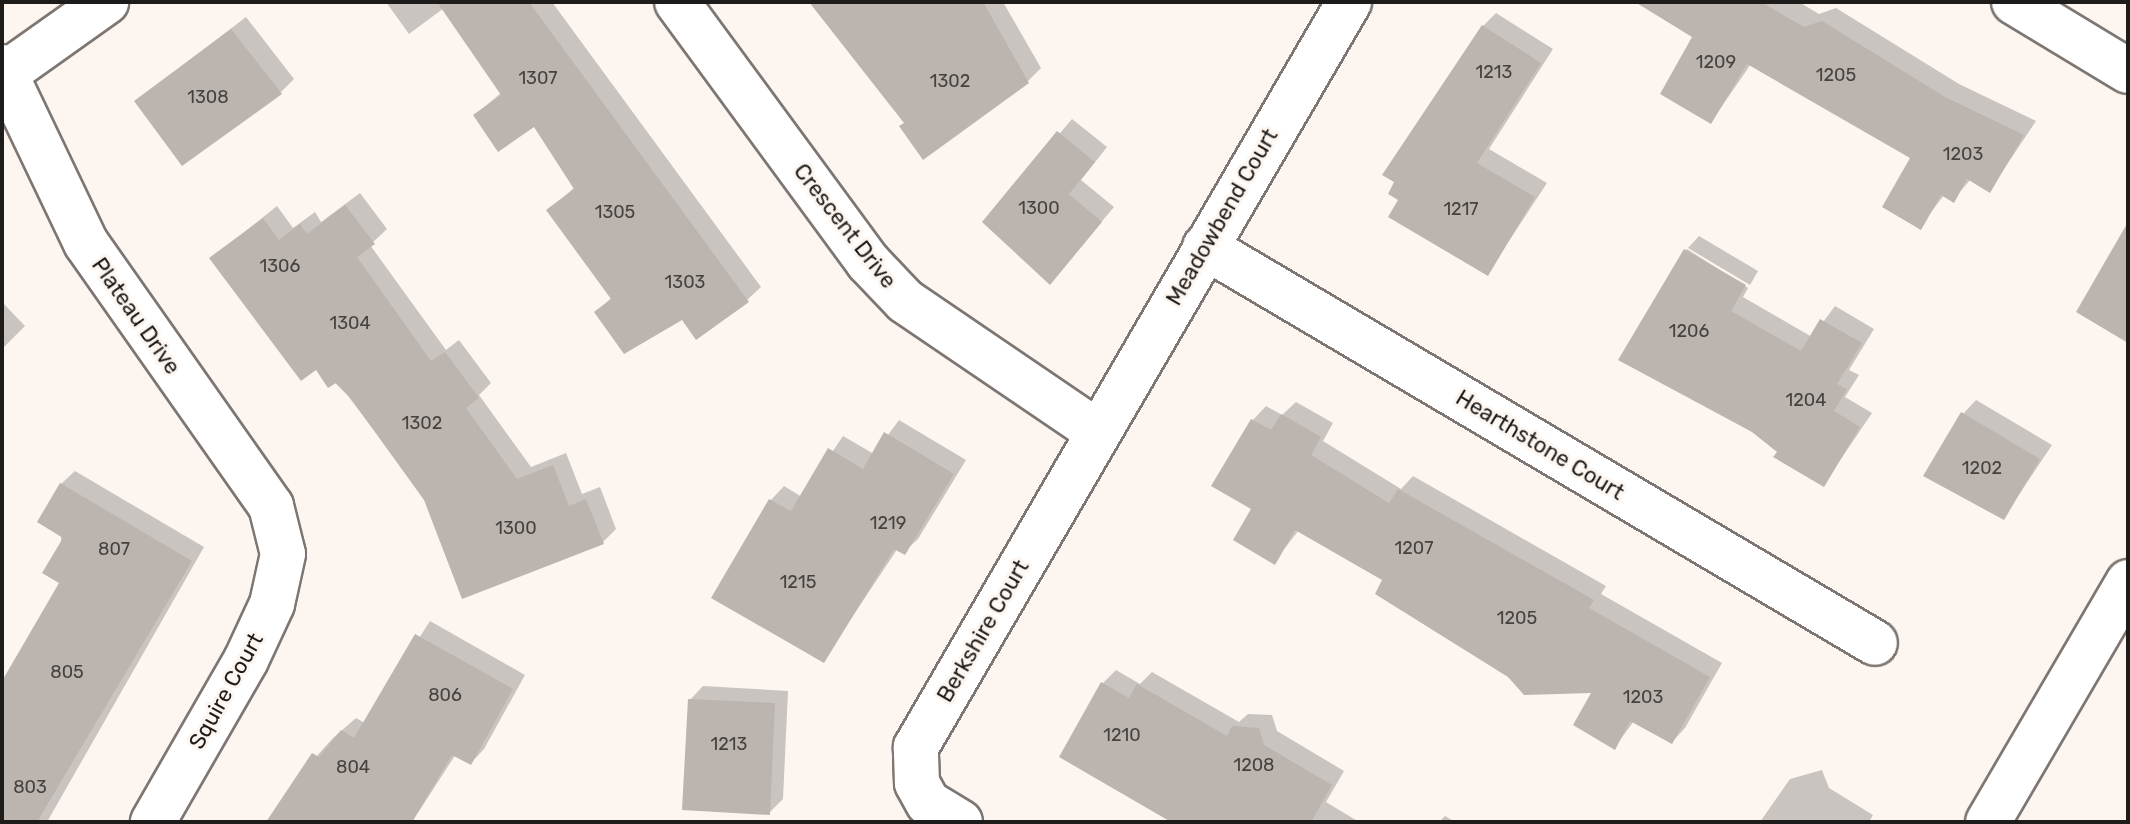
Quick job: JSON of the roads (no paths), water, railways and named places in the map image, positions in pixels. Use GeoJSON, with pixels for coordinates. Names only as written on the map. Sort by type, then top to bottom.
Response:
{"type":"FeatureCollection","features":[{"type":"Feature","properties":{"kind":"street"},"geometry":{"type":"LineString","coordinates":[[3,72],[106,2]]}},
{"type":"Feature","properties":{"kind":"street","name":"Crescent Drive"},"geometry":{"type":"LineString","coordinates":[[677,2],[896,291],[1096,431]]}},
{"type":"Feature","properties":{"kind":"street","name":"Meadowbend Court"},"geometry":{"type":"LineString","coordinates":[[1096,431],[1349,2]]}},
{"type":"Feature","properties":{"kind":"street"},"geometry":{"type":"LineString","coordinates":[[2014,2],[2128,71]]}},
{"type":"Feature","properties":{"kind":"street","name":"Plateau Drive"},"geometry":{"type":"LineString","coordinates":[[3,72],[86,243],[271,506],[283,554]]}},
{"type":"Feature","properties":{"kind":"street","name":"Hearthstone Court"},"geometry":{"type":"LineString","coordinates":[[1205,247],[1875,643]]}},
{"type":"Feature","properties":{"kind":"street","name":"Berkshire Court"},"geometry":{"type":"LineString","coordinates":[[960,822],[928,803],[917,783],[916,747],[1096,431]]}},
{"type":"Feature","properties":{"kind":"street","name":"Squire Court"},"geometry":{"type":"LineString","coordinates":[[153,822],[246,660],[272,604],[283,554]]}},
{"type":"Feature","properties":{"kind":"street"},"geometry":{"type":"LineString","coordinates":[[1988,822],[2128,582]]}}]}
